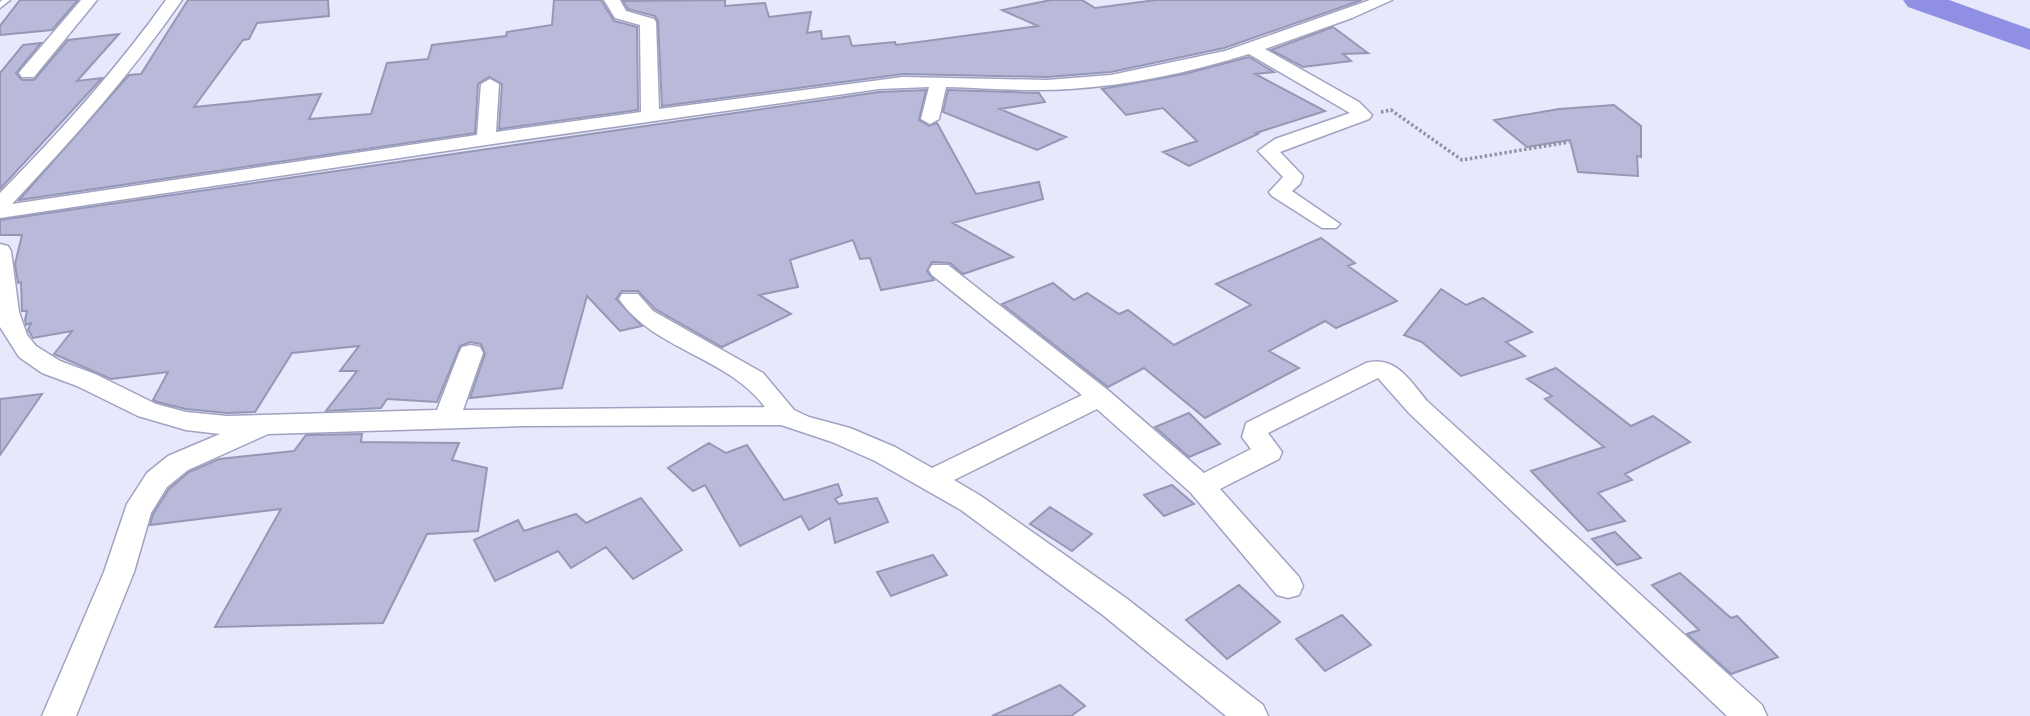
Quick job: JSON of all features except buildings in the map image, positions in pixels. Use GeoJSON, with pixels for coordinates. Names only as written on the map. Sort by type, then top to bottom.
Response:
{"type":"FeatureCollection","features":[{"type":"Feature","properties":{"kind":"street"},"geometry":{"type":"LineString","coordinates":[[28,73],[89,0]]}},
{"type":"Feature","properties":{"kind":"street"},"geometry":{"type":"LineString","coordinates":[[0,205],[82,118],[141,47],[174,0]]}},
{"type":"Feature","properties":{"kind":"street"},"geometry":{"type":"LineString","coordinates":[[612,0],[613,9],[619,15],[648,22],[650,117]]}},
{"type":"Feature","properties":{"kind":"street"},"geometry":{"type":"LineString","coordinates":[[0,212],[485,139],[879,84],[939,82],[1052,85],[1102,81],[1151,73],[1252,49],[1309,31],[1384,0]]}},
{"type":"Feature","properties":{"kind":"street"},"geometry":{"type":"LineString","coordinates":[[1252,49],[1353,106],[1363,115],[1282,143],[1268,151],[1293,176],[1293,180],[1279,192],[1329,224]]}},
{"type":"Feature","properties":{"kind":"street"},"geometry":{"type":"LineString","coordinates":[[930,119],[939,82]]}},
{"type":"Feature","properties":{"kind":"street"},"geometry":{"type":"LineString","coordinates":[[485,139],[490,84]]}},
{"type":"Feature","properties":{"kind":"street"},"geometry":{"type":"LineString","coordinates":[[0,251],[5,296],[21,345],[45,365],[104,388],[130,403],[181,420],[262,426],[447,418],[785,416],[852,440],[933,479],[971,503],[1115,607],[1251,716]]}},
{"type":"Feature","properties":{"kind":"street"},"geometry":{"type":"LineString","coordinates":[[940,270],[1100,397],[1201,486],[1288,586]]}},
{"type":"Feature","properties":{"kind":"street"},"geometry":{"type":"LineString","coordinates":[[630,299],[645,316],[754,379],[785,416]]}},
{"type":"Feature","properties":{"kind":"street"},"geometry":{"type":"LineString","coordinates":[[447,418],[471,353]]}},
{"type":"Feature","properties":{"kind":"street"},"geometry":{"type":"LineString","coordinates":[[1201,486],[1269,452],[1255,436],[1255,429],[1369,372],[1382,369],[1428,416],[1750,716]]}},
{"type":"Feature","properties":{"kind":"street"},"geometry":{"type":"LineString","coordinates":[[933,479],[1100,397]]}},
{"type":"Feature","properties":{"kind":"street"},"geometry":{"type":"LineString","coordinates":[[59,716],[119,572],[137,512],[157,480],[178,463],[262,426]]}},
{"type":"Feature","properties":{"kind":"lane"},"geometry":{"type":"LineString","coordinates":[[0,6],[6,0]]}},
{"type":"Feature","properties":{"kind":"path"},"geometry":{"type":"LineString","coordinates":[[1363,115],[1391,110],[1462,160],[1569,142]]}},
{"type":"Feature","properties":{"kind":"waterway"},"geometry":{"type":"LineString","coordinates":[[1919,0],[2030,40]]}}]}
